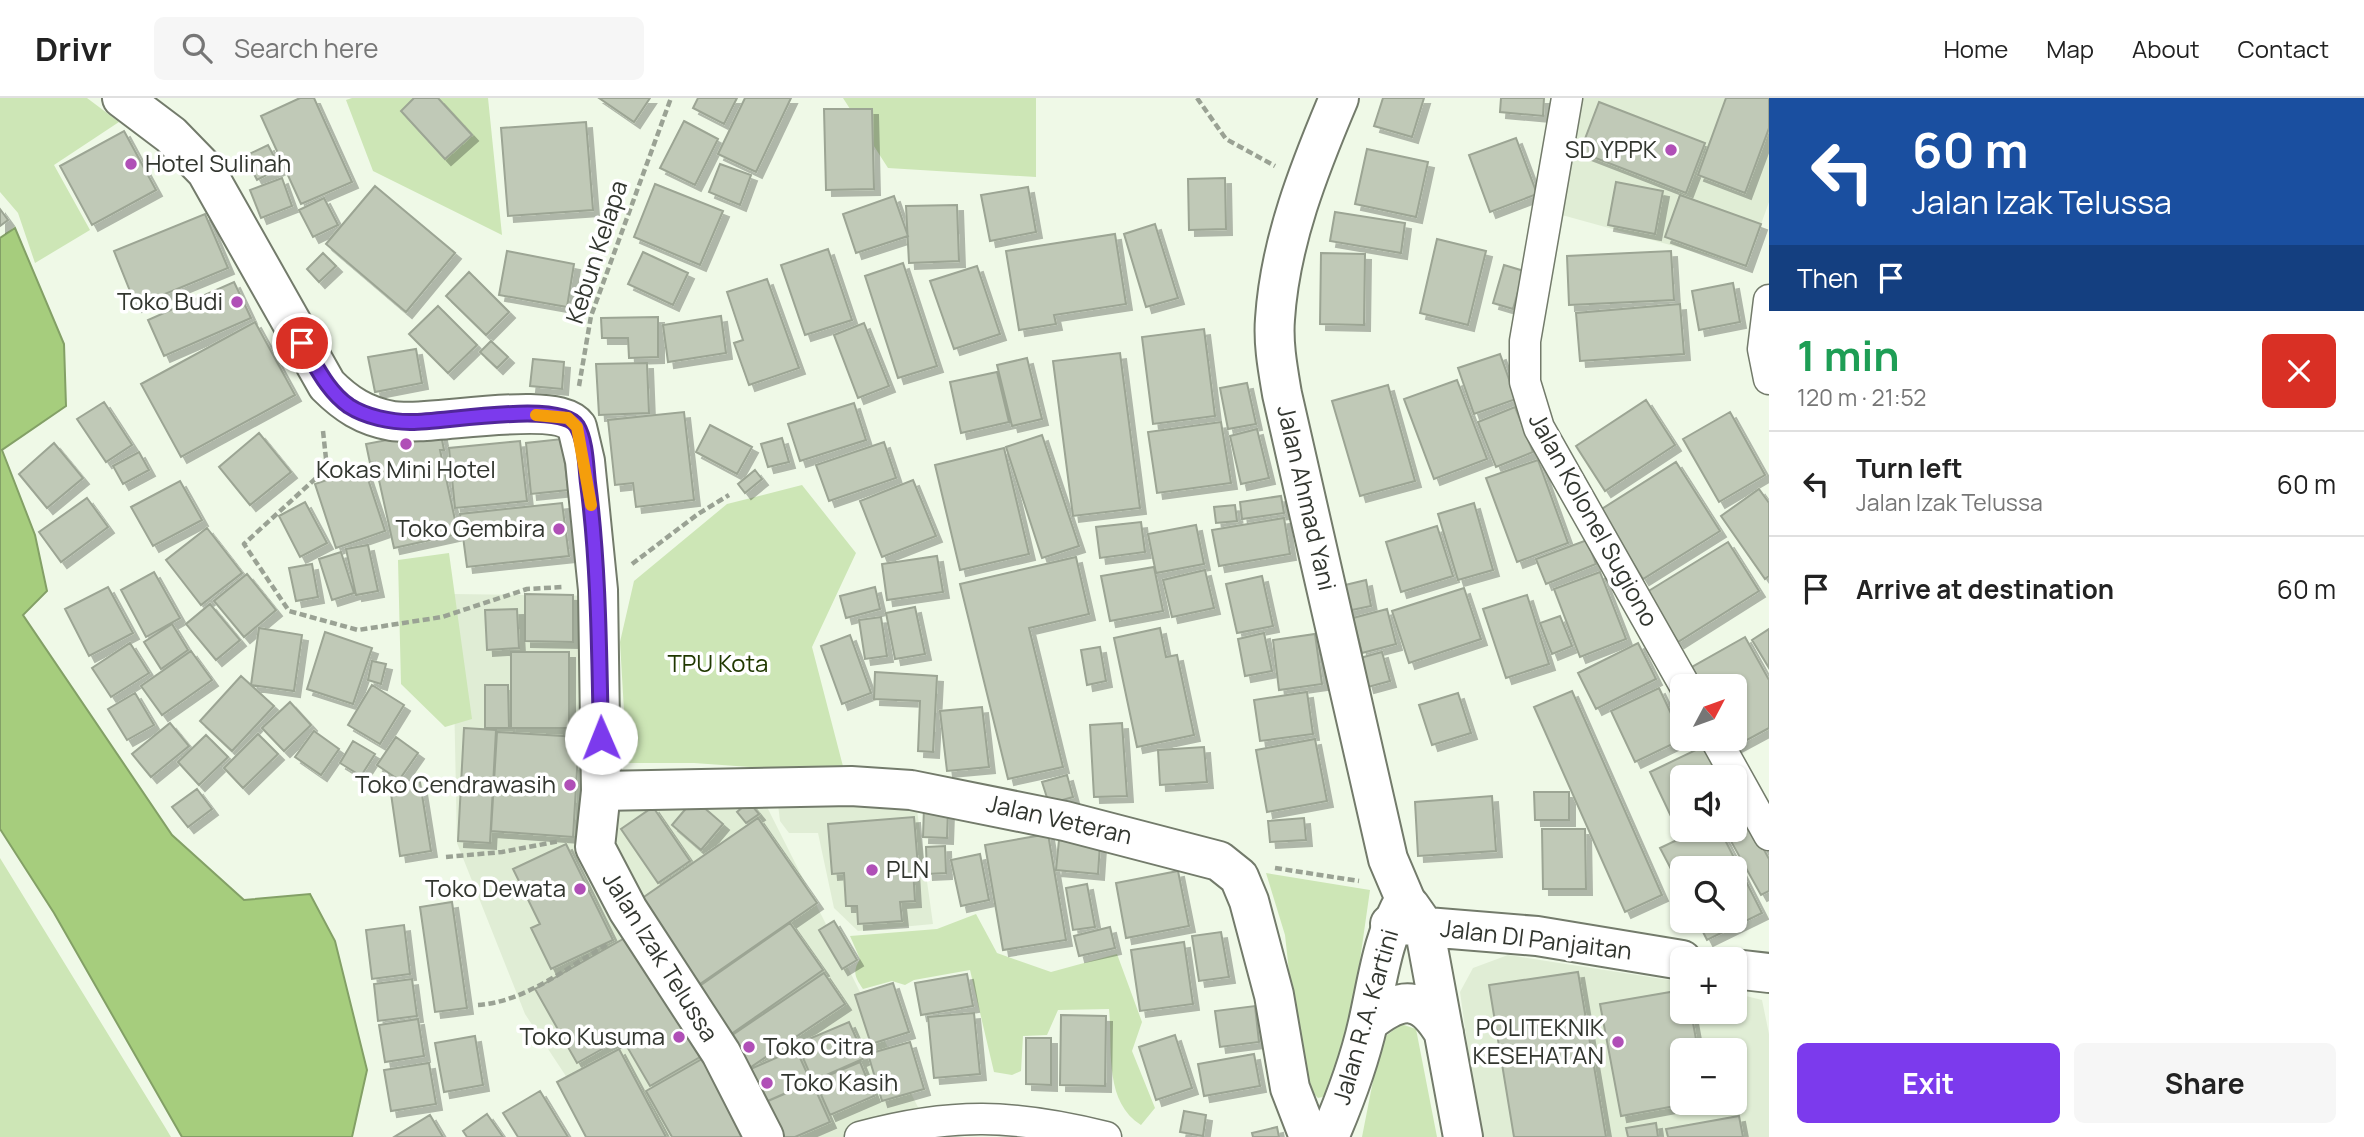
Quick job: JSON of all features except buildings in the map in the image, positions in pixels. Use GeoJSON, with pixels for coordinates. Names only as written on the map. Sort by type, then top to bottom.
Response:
{"type":"FeatureCollection","features":[{"type":"Feature","properties":{"kind":"main road"},"geometry":{"type":"LineString","coordinates":[[121,98],[171,135],[206,171],[327,385],[352,408],[390,420],[412,422],[478,415],[562,416],[573,421]]}},
{"type":"Feature","properties":{"kind":"main road","name":"Jalan Ahmad Yani"},"geometry":{"type":"LineString","coordinates":[[1339,98],[1304,181],[1281,280],[1275,319],[1276,349],[1282,394],[1388,859],[1444,1032],[1463,1137]]}},
{"type":"Feature","properties":{"kind":"main road","name":"Jalan Izak Telussa"},"geometry":{"type":"LineString","coordinates":[[573,421],[580,433],[585,461],[598,588],[601,791],[595,847],[612,885],[721,1053],[764,1137]]}},
{"type":"Feature","properties":{"kind":"main road","name":"Jalan Veteran"},"geometry":{"type":"LineString","coordinates":[[601,791],[851,786],[911,790],[970,800],[1129,836],[1211,858],[1238,877]]}},
{"type":"Feature","properties":{"kind":"main road"},"geometry":{"type":"LineString","coordinates":[[1238,877],[1249,901],[1274,995],[1290,1088],[1309,1137]]}},
{"type":"Feature","properties":{"kind":"main road","name":"Jalan DI Panjaitan"},"geometry":{"type":"LineString","coordinates":[[1403,906],[1537,936],[1670,958]]}},
{"type":"Feature","properties":{"kind":"main road","name":"Jalan R.A. Kartini"},"geometry":{"type":"LineString","coordinates":[[1329,1137],[1349,1090],[1403,906]]}},
{"type":"Feature","properties":{"kind":"main road"},"geometry":{"type":"LineString","coordinates":[[1747,970],[1769,973]]}},
{"type":"Feature","properties":{"kind":"main road"},"geometry":{"type":"LineString","coordinates":[[1369,1022],[1386,1008],[1410,1003],[1429,1011],[1444,1032]]}},
{"type":"Feature","properties":{"kind":"street","name":"Jalan Kolonel Sugiono"},"geometry":{"type":"LineString","coordinates":[[1567,98],[1525,341],[1525,382],[1539,428],[1678,674]]}},
{"type":"Feature","properties":{"kind":"street"},"geometry":{"type":"LineString","coordinates":[[1769,300],[1763,349],[1769,379]]}},
{"type":"Feature","properties":{"kind":"street"},"geometry":{"type":"LineString","coordinates":[[1722,751],[1769,835]]}},
{"type":"Feature","properties":{"kind":"street"},"geometry":{"type":"LineString","coordinates":[[860,1137],[903,1125],[960,1117],[998,1118],[1105,1137]]}},
{"type":"Feature","properties":{"kind":"path","name":"Kebun Kelapa"},"geometry":{"type":"LineString","coordinates":[[573,421],[591,316],[671,98]]}},
{"type":"Feature","properties":{"kind":"path"},"geometry":{"type":"LineString","coordinates":[[1197,98],[1226,139],[1304,181]]}},
{"type":"Feature","properties":{"kind":"path"},"geometry":{"type":"LineString","coordinates":[[327,385],[322,420],[327,468],[244,544],[289,611],[358,630],[442,617],[527,589],[598,588],[698,514],[729,495]]}},
{"type":"Feature","properties":{"kind":"path"},"geometry":{"type":"LineString","coordinates":[[446,857],[580,840],[595,847]]}},
{"type":"Feature","properties":{"kind":"path"},"geometry":{"type":"LineString","coordinates":[[1238,877],[1267,867],[1367,883],[1403,906]]}},
{"type":"Feature","properties":{"kind":"path"},"geometry":{"type":"LineString","coordinates":[[478,1005],[497,1004],[550,978],[639,926]]}},
{"type":"Feature","properties":{"kind":"shaded area","name":"SD YPPK"},"geometry":{"type":"Polygon","coordinates":[[[1583,98],[1769,98],[1769,202],[1746,266],[1562,215],[1583,98]]]}},
{"type":"Feature","properties":{"kind":"shaded area"},"geometry":{"type":"Polygon","coordinates":[[[15,228],[64,344],[66,406],[2,450],[35,535],[47,591],[23,615],[172,835],[244,900],[310,894],[335,941],[367,1070],[352,1137],[182,1137],[54,913],[0,829],[0,238],[15,228]]]}},
{"type":"Feature","properties":{"kind":"shaded area"},"geometry":{"type":"Polygon","coordinates":[[[452,594],[613,596],[615,800],[763,799],[933,1137],[606,1137],[525,1014],[457,843],[452,594]]]}},
{"type":"Feature","properties":{"kind":"shaded area"},"geometry":{"type":"Polygon","coordinates":[[[777,796],[916,803],[933,924],[858,931],[834,908],[818,833],[789,833],[780,821],[777,796]]]}},
{"type":"Feature","properties":{"kind":"shaded area","name":"POLITEKNIK KESEHATAN"},"geometry":{"type":"Polygon","coordinates":[[[1508,955],[1670,980],[1670,1024],[1747,1024],[1747,996],[1762,1000],[1769,1034],[1769,1137],[1480,1137],[1460,992],[1473,968],[1508,955]]]}},
{"type":"Feature","properties":{"kind":"green space"},"geometry":{"type":"Polygon","coordinates":[[[0,98],[87,98],[119,122],[54,165],[90,230],[35,263],[18,213],[0,192],[0,98]]]}},
{"type":"Feature","properties":{"kind":"green space"},"geometry":{"type":"Polygon","coordinates":[[[488,98],[502,235],[373,171],[346,100],[488,98]]]}},
{"type":"Feature","properties":{"kind":"green space"},"geometry":{"type":"Polygon","coordinates":[[[843,98],[1036,98],[1036,177],[888,168],[843,98]]]}},
{"type":"Feature","properties":{"kind":"green space","name":"TPU Kota"},"geometry":{"type":"Polygon","coordinates":[[[802,485],[856,553],[812,647],[845,774],[694,763],[627,763],[620,642],[634,581],[727,504],[802,485]]]}},
{"type":"Feature","properties":{"kind":"green space"},"geometry":{"type":"Polygon","coordinates":[[[449,553],[472,719],[445,727],[401,684],[398,560],[449,553]]]}},
{"type":"Feature","properties":{"kind":"green space"},"geometry":{"type":"Polygon","coordinates":[[[0,858],[165,1127],[171,1137],[0,1137],[0,858]]]}},
{"type":"Feature","properties":{"kind":"green space"},"geometry":{"type":"Polygon","coordinates":[[[1266,873],[1370,890],[1353,1009],[1331,1095],[1318,1098],[1301,1081],[1285,935],[1266,873]]]}},
{"type":"Feature","properties":{"kind":"green space"},"geometry":{"type":"Polygon","coordinates":[[[976,914],[997,953],[1051,972],[1117,954],[1142,1022],[1132,1051],[1155,1108],[1141,1125],[1129,1115],[1115,1088],[1109,1009],[1058,1010],[1047,1035],[1023,1036],[1021,1071],[1012,1075],[994,1072],[970,970],[914,980],[905,985],[892,981],[863,989],[858,981],[855,971],[860,959],[850,936],[937,929],[976,914]]]}},
{"type":"Feature","properties":{"kind":"green space"},"geometry":{"type":"Polygon","coordinates":[[[1401,1024],[1416,1029],[1437,1137],[1362,1137],[1381,1040],[1401,1024]]]}},
{"type":"Feature","properties":{"kind":"slow traffic"},"geometry":{"type":"LineString","coordinates":[[536,415],[562,416],[573,421],[577,427],[591,505]]}},
{"type":"Feature","properties":{"kind":"place","name":"SD YPPK"},"geometry":{"type":"Point","coordinates":[1671,150]}},
{"type":"Feature","properties":{"kind":"place","name":"Hotel Sulinah"},"geometry":{"type":"Point","coordinates":[131,164]}},
{"type":"Feature","properties":{"kind":"place","name":"Toko Budi"},"geometry":{"type":"Point","coordinates":[237,302]}},
{"type":"Feature","properties":{"kind":"place","name":"Kokas Mini Hotel"},"geometry":{"type":"Point","coordinates":[406,444]}},
{"type":"Feature","properties":{"kind":"place","name":"Toko Gembira"},"geometry":{"type":"Point","coordinates":[559,529]}},
{"type":"Feature","properties":{"kind":"place","name":"Toko Cendrawasih"},"geometry":{"type":"Point","coordinates":[570,785]}},
{"type":"Feature","properties":{"kind":"place","name":"PLN"},"geometry":{"type":"Point","coordinates":[872,870]}},
{"type":"Feature","properties":{"kind":"place","name":"Toko Dewata"},"geometry":{"type":"Point","coordinates":[580,889]}},
{"type":"Feature","properties":{"kind":"place","name":"Toko Kusuma"},"geometry":{"type":"Point","coordinates":[679,1037]}},
{"type":"Feature","properties":{"kind":"place","name":"POLITEKNIK KESEHATAN"},"geometry":{"type":"Point","coordinates":[1618,1042]}},
{"type":"Feature","properties":{"kind":"place","name":"Toko Citra"},"geometry":{"type":"Point","coordinates":[749,1047]}},
{"type":"Feature","properties":{"kind":"place","name":"Toko Kasih"},"geometry":{"type":"Point","coordinates":[767,1083]}},
{"type":"Feature","properties":{"kind":"route"},"geometry":{"type":"LineString","coordinates":[[302,343],[327,385],[352,408],[371,415],[412,422],[478,415],[562,416],[573,421],[580,433],[591,506],[598,590],[601,738]]}}]}
